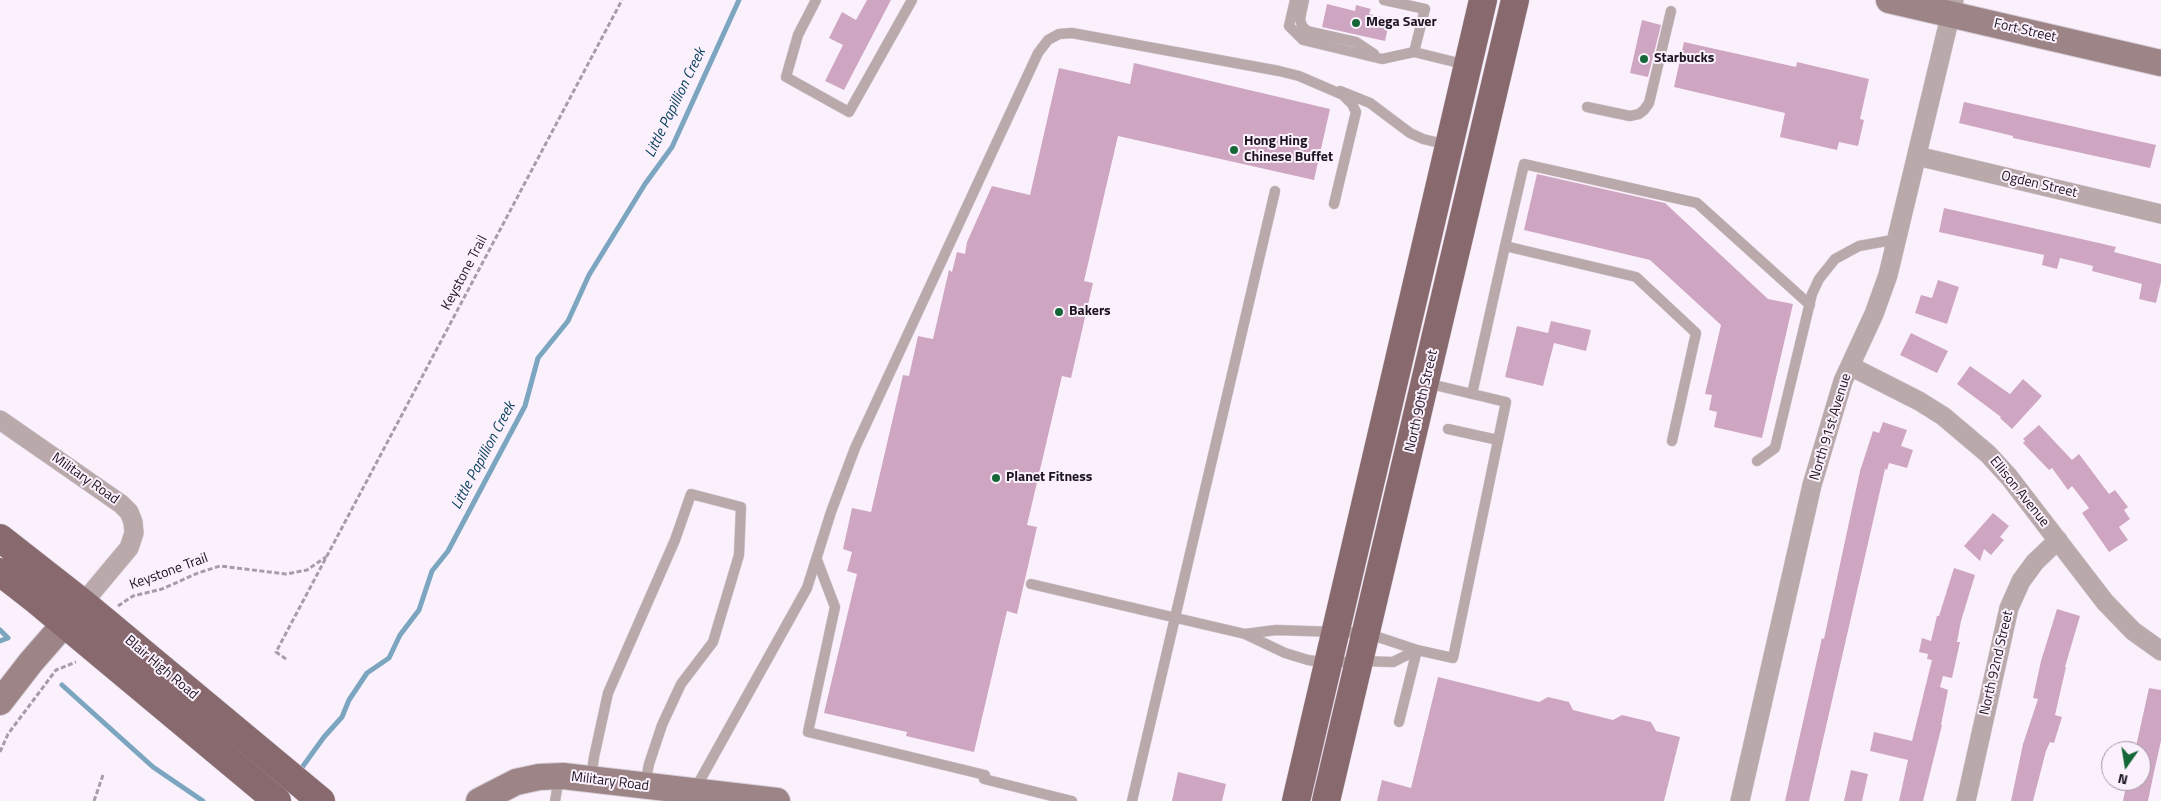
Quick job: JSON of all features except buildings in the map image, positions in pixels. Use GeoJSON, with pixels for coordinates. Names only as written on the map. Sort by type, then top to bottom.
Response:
{"type":"FeatureCollection","features":[{"type":"Feature","properties":{"kind":"main road"},"geometry":{"type":"LineString","coordinates":[[1296,801],[1483,0]]}},
{"type":"Feature","properties":{"kind":"main road","name":"North 90th Street"},"geometry":{"type":"LineString","coordinates":[[1326,801],[1515,0]]}},
{"type":"Feature","properties":{"kind":"main road","name":"Fort Street"},"geometry":{"type":"LineString","coordinates":[[1889,0],[1952,7],[2161,62]]}},
{"type":"Feature","properties":{"kind":"main road"},"geometry":{"type":"LineString","coordinates":[[1421,266],[1421,332],[1415,372],[1418,378],[1426,383]]}},
{"type":"Feature","properties":{"kind":"main road","name":"Blair High Road"},"geometry":{"type":"LineString","coordinates":[[0,538],[83,602],[321,801]]}},
{"type":"Feature","properties":{"kind":"main road","name":"Blair High Road"},"geometry":{"type":"LineString","coordinates":[[0,572],[277,801]]}},
{"type":"Feature","properties":{"kind":"main road"},"geometry":{"type":"LineString","coordinates":[[0,702],[83,602]]}},
{"type":"Feature","properties":{"kind":"main road","name":"Military Road"},"geometry":{"type":"LineString","coordinates":[[479,801],[501,788],[516,782],[539,777],[557,789],[591,780],[776,801]]}},
{"type":"Feature","properties":{"kind":"street","name":"North 91st Avenue"},"geometry":{"type":"LineString","coordinates":[[1740,801],[1812,485],[1834,407],[1850,366],[1874,314],[1888,275],[1952,7]]}},
{"type":"Feature","properties":{"kind":"street","name":"Ogden Street"},"geometry":{"type":"LineString","coordinates":[[1917,156],[2161,214]]}},
{"type":"Feature","properties":{"kind":"street","name":"Ellison Avenue"},"geometry":{"type":"LineString","coordinates":[[1850,366],[1919,401],[1965,434],[2009,477],[2105,602],[2133,630],[2161,652]]}},
{"type":"Feature","properties":{"kind":"street","name":"Military Road"},"geometry":{"type":"LineString","coordinates":[[0,420],[121,504],[129,512],[133,522],[134,533],[129,548],[83,602]]}},
{"type":"Feature","properties":{"kind":"street","name":"North 92nd Street"},"geometry":{"type":"LineString","coordinates":[[1966,801],[2009,608],[2021,581],[2035,562],[2058,540]]}},
{"type":"Feature","properties":{"kind":"lane"},"geometry":{"type":"LineString","coordinates":[[816,0],[798,35],[786,77],[849,112],[912,0]]}},
{"type":"Feature","properties":{"kind":"lane"},"geometry":{"type":"LineString","coordinates":[[1295,0],[1289,26],[1303,40],[1382,59],[1414,52],[1468,65]]}},
{"type":"Feature","properties":{"kind":"lane"},"geometry":{"type":"LineString","coordinates":[[1304,0],[1300,19],[1302,26],[1307,31],[1356,42],[1382,59]]}},
{"type":"Feature","properties":{"kind":"lane"},"geometry":{"type":"LineString","coordinates":[[1384,0],[1425,9],[1414,52]]}},
{"type":"Feature","properties":{"kind":"lane"},"geometry":{"type":"LineString","coordinates":[[1587,107],[1630,116],[1644,110],[1649,103],[1671,11]]}},
{"type":"Feature","properties":{"kind":"lane"},"geometry":{"type":"LineString","coordinates":[[694,792],[807,588],[831,512],[855,448],[1038,53],[1048,40],[1059,34],[1072,33],[1279,71],[1370,103],[1410,133],[1449,146]]}},
{"type":"Feature","properties":{"kind":"lane"},"geometry":{"type":"LineString","coordinates":[[1325,86],[1343,95],[1352,104],[1356,112],[1334,204]]}},
{"type":"Feature","properties":{"kind":"lane"},"geometry":{"type":"LineString","coordinates":[[1472,394],[1524,164],[1697,203],[1810,305]]}},
{"type":"Feature","properties":{"kind":"lane"},"geometry":{"type":"LineString","coordinates":[[1132,801],[1275,191]]}},
{"type":"Feature","properties":{"kind":"lane"},"geometry":{"type":"LineString","coordinates":[[1757,460],[1775,448],[1810,305],[1819,279],[1835,259],[1858,246],[1898,239]]}},
{"type":"Feature","properties":{"kind":"lane"},"geometry":{"type":"LineString","coordinates":[[1505,246],[1636,277],[1696,333],[1672,441]]}},
{"type":"Feature","properties":{"kind":"lane"},"geometry":{"type":"LineString","coordinates":[[1245,634],[1276,630],[1366,634],[1417,650],[1453,658],[1506,402],[1426,383]]}},
{"type":"Feature","properties":{"kind":"lane"},"geometry":{"type":"LineString","coordinates":[[1448,429],[1498,440]]}},
{"type":"Feature","properties":{"kind":"lane"},"geometry":{"type":"LineString","coordinates":[[591,780],[594,757],[608,694],[675,540],[691,494],[741,508],[739,555],[713,642],[681,684],[662,725],[648,764],[644,786]]}},
{"type":"Feature","properties":{"kind":"lane"},"geometry":{"type":"LineString","coordinates":[[817,560],[835,607],[808,732],[1072,801]]}},
{"type":"Feature","properties":{"kind":"lane"},"geometry":{"type":"LineString","coordinates":[[1031,584],[1245,634],[1285,653],[1308,660],[1328,663],[1360,661],[1393,662],[1417,650]]}},
{"type":"Feature","properties":{"kind":"lane"},"geometry":{"type":"LineString","coordinates":[[1400,722],[1417,650]]}},
{"type":"Feature","properties":{"kind":"path","name":"Keystone Trail"},"geometry":{"type":"LineString","coordinates":[[286,660],[276,652],[622,0]]}},
{"type":"Feature","properties":{"kind":"path","name":"Keystone Trail"},"geometry":{"type":"LineString","coordinates":[[114,610],[133,596],[162,589],[198,573],[220,566],[286,574],[307,570],[327,557]]}},
{"type":"Feature","properties":{"kind":"path"},"geometry":{"type":"LineString","coordinates":[[0,752],[8,734],[31,701],[56,670],[64,665],[76,663],[76,657]]}},
{"type":"Feature","properties":{"kind":"path"},"geometry":{"type":"LineString","coordinates":[[94,801],[103,775]]}},
{"type":"Feature","properties":{"kind":"waterway","name":"Little Papillion Creek"},"geometry":{"type":"LineString","coordinates":[[298,773],[324,737],[342,717],[349,700],[367,673],[389,658],[400,635],[419,610],[432,571],[448,551],[525,406],[538,358],[568,321],[589,275],[645,184],[672,147],[739,0]]}},
{"type":"Feature","properties":{"kind":"waterway"},"geometry":{"type":"LineString","coordinates":[[0,630],[8,638],[0,641]]}},
{"type":"Feature","properties":{"kind":"waterway"},"geometry":{"type":"LineString","coordinates":[[62,685],[153,767],[203,801]]}},
{"type":"Feature","properties":{"kind":"place","name":"Mega Saver"},"geometry":{"type":"Point","coordinates":[1356,23]}},
{"type":"Feature","properties":{"kind":"place","name":"Starbucks"},"geometry":{"type":"Point","coordinates":[1644,59]}},
{"type":"Feature","properties":{"kind":"place","name":"Hong Hing Chinese Buffet"},"geometry":{"type":"Point","coordinates":[1234,150]}},
{"type":"Feature","properties":{"kind":"place","name":"Bakers"},"geometry":{"type":"Point","coordinates":[1059,312]}},
{"type":"Feature","properties":{"kind":"place","name":"Planet Fitness"},"geometry":{"type":"Point","coordinates":[996,478]}}]}
